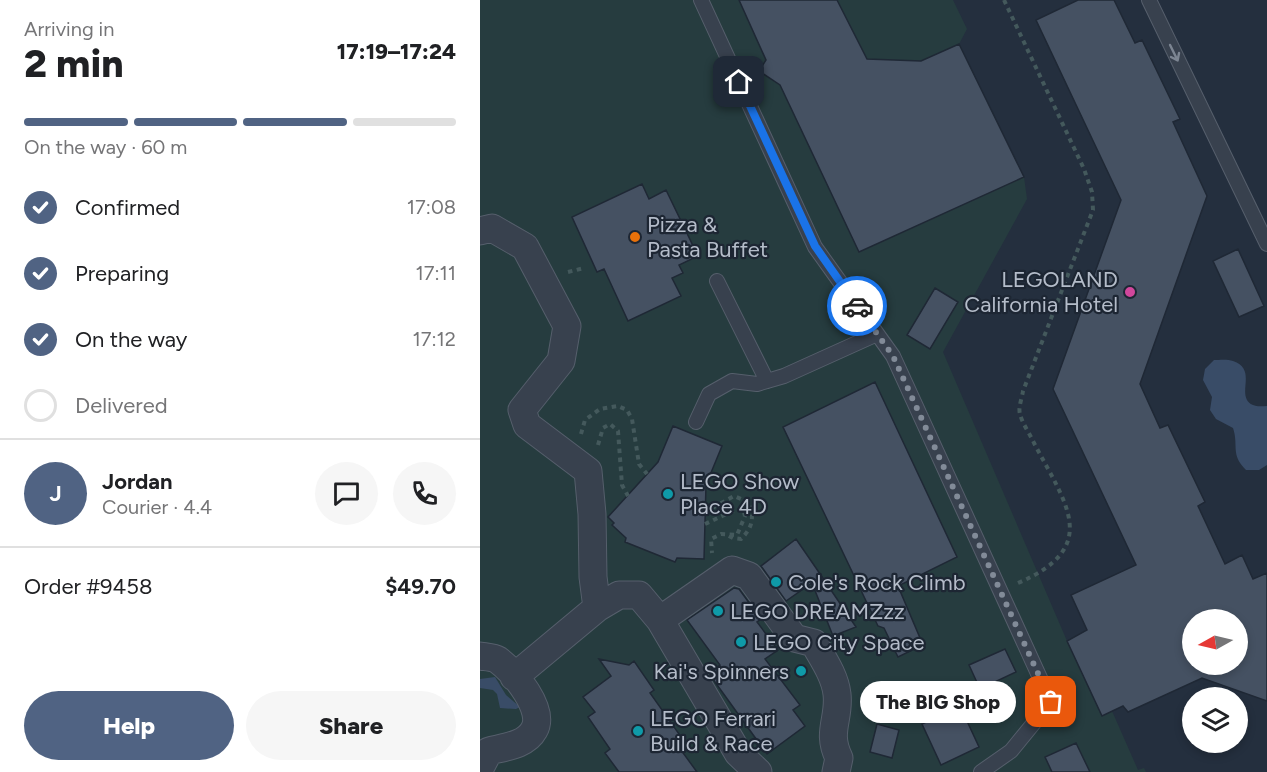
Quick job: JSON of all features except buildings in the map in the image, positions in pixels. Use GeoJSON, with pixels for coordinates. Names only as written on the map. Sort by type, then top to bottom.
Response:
{"type":"FeatureCollection","features":[{"type":"Feature","properties":{"kind":"street"},"geometry":{"type":"LineString","coordinates":[[480,231],[492,228],[525,248],[567,326],[561,361],[522,410],[527,425],[588,471],[592,514],[593,577],[597,608]]}},
{"type":"Feature","properties":{"kind":"street"},"geometry":{"type":"LineString","coordinates":[[660,620],[732,570],[749,576],[794,638],[814,643],[828,667],[837,694],[833,733],[833,746],[839,758],[836,772]]}},
{"type":"Feature","properties":{"kind":"street"},"geometry":{"type":"LineString","coordinates":[[514,677],[597,608],[619,596],[639,595],[660,620],[738,753],[758,772]]}},
{"type":"Feature","properties":{"kind":"street"},"geometry":{"type":"LineString","coordinates":[[480,656],[496,658],[514,677],[535,705],[537,722],[534,731],[523,742],[489,751],[480,768]]}},
{"type":"Feature","properties":{"kind":"lane"},"geometry":{"type":"LineString","coordinates":[[701,0],[815,246],[893,356],[1051,702],[1011,751],[981,772]]}},
{"type":"Feature","properties":{"kind":"lane"},"geometry":{"type":"LineString","coordinates":[[1149,0],[1267,244]]}},
{"type":"Feature","properties":{"kind":"lane"},"geometry":{"type":"LineString","coordinates":[[717,281],[767,381]]}},
{"type":"Feature","properties":{"kind":"lane"},"geometry":{"type":"LineString","coordinates":[[696,422],[709,394],[732,381],[757,384],[783,376],[877,334]]}},
{"type":"Feature","properties":{"kind":"path"},"geometry":{"type":"LineString","coordinates":[[1000,590],[1038,574],[1056,561],[1065,550],[1071,525],[1060,492],[1019,413],[1023,392],[1093,210],[1092,192],[1084,169],[1004,0]]}},
{"type":"Feature","properties":{"kind":"path"},"geometry":{"type":"LineString","coordinates":[[574,460],[585,420],[600,409],[618,406],[627,410],[632,419],[639,464],[647,474]]}},
{"type":"Feature","properties":{"kind":"path"},"geometry":{"type":"LineString","coordinates":[[705,512],[734,496],[751,504],[753,519],[751,529],[741,539],[726,534]]}},
{"type":"Feature","properties":{"kind":"path"},"geometry":{"type":"LineString","coordinates":[[705,524],[735,510],[743,509],[745,516],[737,535],[721,534],[711,539],[712,555],[702,572],[710,585]]}},
{"type":"Feature","properties":{"kind":"green space"},"geometry":{"type":"Polygon","coordinates":[[[480,0],[953,0],[967,29],[959,44],[1024,177],[1027,199],[943,352],[1101,715],[1112,711],[1138,770],[1144,768],[1146,772],[480,772],[480,0]]]}},
{"type":"Feature","properties":{"kind":"water"},"geometry":{"type":"Polygon","coordinates":[[[1214,360],[1231,360],[1241,365],[1246,377],[1248,401],[1255,406],[1267,406],[1267,465],[1259,470],[1246,470],[1241,464],[1236,454],[1233,428],[1216,419],[1210,410],[1212,397],[1203,380],[1205,369],[1214,360]]]}},
{"type":"Feature","properties":{"kind":"water"},"geometry":{"type":"Polygon","coordinates":[[[495,677],[506,695],[520,707],[500,708],[497,694],[493,690],[480,688],[480,679],[495,677]]]}},
{"type":"Feature","properties":{"kind":"way so far"},"geometry":{"type":"LineString","coordinates":[[857,306],[893,356],[1051,702]]}},
{"type":"Feature","properties":{"kind":"place","name":"Pizza & Pasta Buffet"},"geometry":{"type":"Point","coordinates":[635,237]}},
{"type":"Feature","properties":{"kind":"place","name":"LEGOLAND California Hotel"},"geometry":{"type":"Point","coordinates":[1130,292]}},
{"type":"Feature","properties":{"kind":"place","name":"LEGO Show Place 4D"},"geometry":{"type":"Point","coordinates":[668,494]}},
{"type":"Feature","properties":{"kind":"place","name":"Cole's Rock Climb"},"geometry":{"type":"Point","coordinates":[776,582]}},
{"type":"Feature","properties":{"kind":"place","name":"LEGO DREAMZzz"},"geometry":{"type":"Point","coordinates":[718,611]}},
{"type":"Feature","properties":{"kind":"place","name":"LEGO City Space"},"geometry":{"type":"Point","coordinates":[741,642]}},
{"type":"Feature","properties":{"kind":"place","name":"Kai's Spinners"},"geometry":{"type":"Point","coordinates":[801,671]}},
{"type":"Feature","properties":{"kind":"place","name":"The BIG Shop"},"geometry":{"type":"Point","coordinates":[1051,702]}},
{"type":"Feature","properties":{"kind":"place","name":"LEGO Ferrari Build & Race"},"geometry":{"type":"Point","coordinates":[638,731]}},
{"type":"Feature","properties":{"kind":"route"},"geometry":{"type":"LineString","coordinates":[[739,82],[815,246],[857,306]]}}]}
